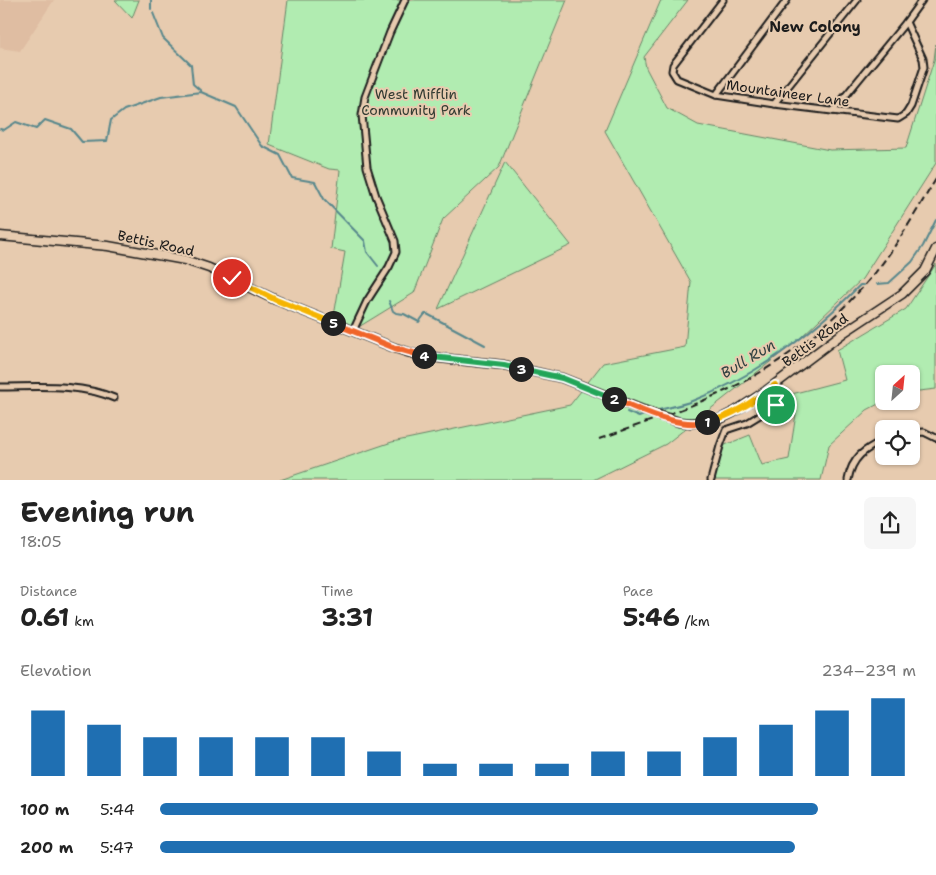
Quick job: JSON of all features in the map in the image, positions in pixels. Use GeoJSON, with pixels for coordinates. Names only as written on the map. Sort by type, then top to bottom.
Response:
{"type":"FeatureCollection","features":[{"type":"Feature","properties":{"kind":"street"},"geometry":{"type":"LineString","coordinates":[[353,331],[367,301],[389,267],[396,252],[395,241],[376,196],[367,167],[362,115],[365,97],[390,32],[405,0]]}},
{"type":"Feature","properties":{"kind":"street","name":"Mountaineer Lane"},"geometry":{"type":"LineString","coordinates":[[723,0],[678,57],[672,71],[677,79],[716,95],[898,119],[906,114],[911,106],[924,67],[923,59],[906,22]]}},
{"type":"Feature","properties":{"kind":"street"},"geometry":{"type":"LineString","coordinates":[[716,95],[787,0]]}},
{"type":"Feature","properties":{"kind":"street"},"geometry":{"type":"LineString","coordinates":[[774,104],[857,0]]}},
{"type":"Feature","properties":{"kind":"street"},"geometry":{"type":"LineString","coordinates":[[832,111],[922,0]]}},
{"type":"Feature","properties":{"kind":"street","name":"Bettis Road"},"geometry":{"type":"LineString","coordinates":[[0,236],[108,246],[144,251],[185,260],[209,268],[276,300],[414,354],[504,365],[562,378],[643,410],[672,420],[691,423],[718,420],[734,412],[775,385],[843,333],[902,294],[925,271],[936,249]]}},
{"type":"Feature","properties":{"kind":"street"},"geometry":{"type":"LineString","coordinates":[[711,480],[726,430],[747,423],[776,405],[775,385]]}},
{"type":"Feature","properties":{"kind":"street"},"geometry":{"type":"LineString","coordinates":[[0,387],[44,387],[84,390],[114,398]]}},
{"type":"Feature","properties":{"kind":"street"},"geometry":{"type":"LineString","coordinates":[[920,432],[924,432],[936,438]]}},
{"type":"Feature","properties":{"kind":"street"},"geometry":{"type":"LineString","coordinates":[[848,480],[855,461],[865,449],[875,444]]}},
{"type":"Feature","properties":{"kind":"shaded area"},"geometry":{"type":"Polygon","coordinates":[[[0,0],[54,0],[20,51],[0,48],[0,0]]]}},
{"type":"Feature","properties":{"kind":"green space"},"geometry":{"type":"Polygon","coordinates":[[[115,0],[139,0],[132,18],[115,0]]]}},
{"type":"Feature","properties":{"kind":"green space","name":"West Mifflin Community Park"},"geometry":{"type":"Polygon","coordinates":[[[288,0],[567,0],[499,167],[443,219],[414,293],[357,328],[334,316],[345,252],[331,249],[340,170],[329,169],[269,145],[288,0]]]}},
{"type":"Feature","properties":{"kind":"green space"},"geometry":{"type":"Polygon","coordinates":[[[661,0],[688,0],[644,57],[646,68],[667,108],[698,125],[830,150],[906,148],[934,60],[936,44],[936,163],[862,279],[798,340],[666,444],[593,480],[280,480],[392,442],[570,405],[603,363],[685,347],[691,282],[605,131],[661,0]]]}},
{"type":"Feature","properties":{"kind":"green space"},"geometry":{"type":"Polygon","coordinates":[[[505,162],[571,245],[438,309],[505,162]]]}},
{"type":"Feature","properties":{"kind":"green space"},"geometry":{"type":"Polygon","coordinates":[[[936,264],[936,389],[920,391],[920,365],[875,365],[875,406],[867,410],[829,445],[821,480],[711,480],[725,445],[750,435],[762,465],[789,459],[796,414],[784,396],[845,380],[837,350],[906,309],[936,264]]]}},
{"type":"Feature","properties":{"kind":"waterway"},"geometry":{"type":"LineString","coordinates":[[151,0],[151,9]]}},
{"type":"Feature","properties":{"kind":"waterway"},"geometry":{"type":"LineString","coordinates":[[153,13],[163,38],[191,65],[193,84],[201,91]]}},
{"type":"Feature","properties":{"kind":"waterway","name":"Bull Run"},"geometry":{"type":"LineString","coordinates":[[0,129],[4,130],[16,122],[36,129],[45,120],[71,129],[82,142],[107,141],[111,120],[124,110],[161,97],[201,92],[236,107],[262,146],[280,155],[292,178],[315,182],[324,199],[365,241],[367,252],[378,266]]}},
{"type":"Feature","properties":{"kind":"waterway","name":"Bull Run"},"geometry":{"type":"LineString","coordinates":[[877,284],[889,283],[912,262],[923,246],[936,220]]}},
{"type":"Feature","properties":{"kind":"waterway","name":"Bull Run"},"geometry":{"type":"LineString","coordinates":[[655,411],[683,404],[716,391],[761,366],[803,337],[860,285],[863,285]]}},
{"type":"Feature","properties":{"kind":"waterway","name":"Bull Run"},"geometry":{"type":"LineString","coordinates":[[389,301],[393,311],[396,313],[404,314],[419,322],[427,314],[485,345]]}},
{"type":"Feature","properties":{"kind":"waterway","name":"Bull Run"},"geometry":{"type":"LineString","coordinates":[[627,412],[639,417],[646,414]]}},
{"type":"Feature","properties":{"kind":"railway"},"geometry":{"type":"LineString","coordinates":[[599,439],[673,413],[738,385],[780,360],[799,346],[836,315],[869,280],[904,231],[936,179]]}},
{"type":"Feature","properties":{"kind":"district","name":"New Colony"},"geometry":{"type":"Point","coordinates":[815,27]}},
{"type":"Feature","properties":{"kind":"route"},"geometry":{"type":"LineString","coordinates":[[232,278],[276,300],[395,348],[414,354],[504,365],[562,378],[679,422],[701,423],[718,420],[734,412],[775,385],[776,405]]}}]}
